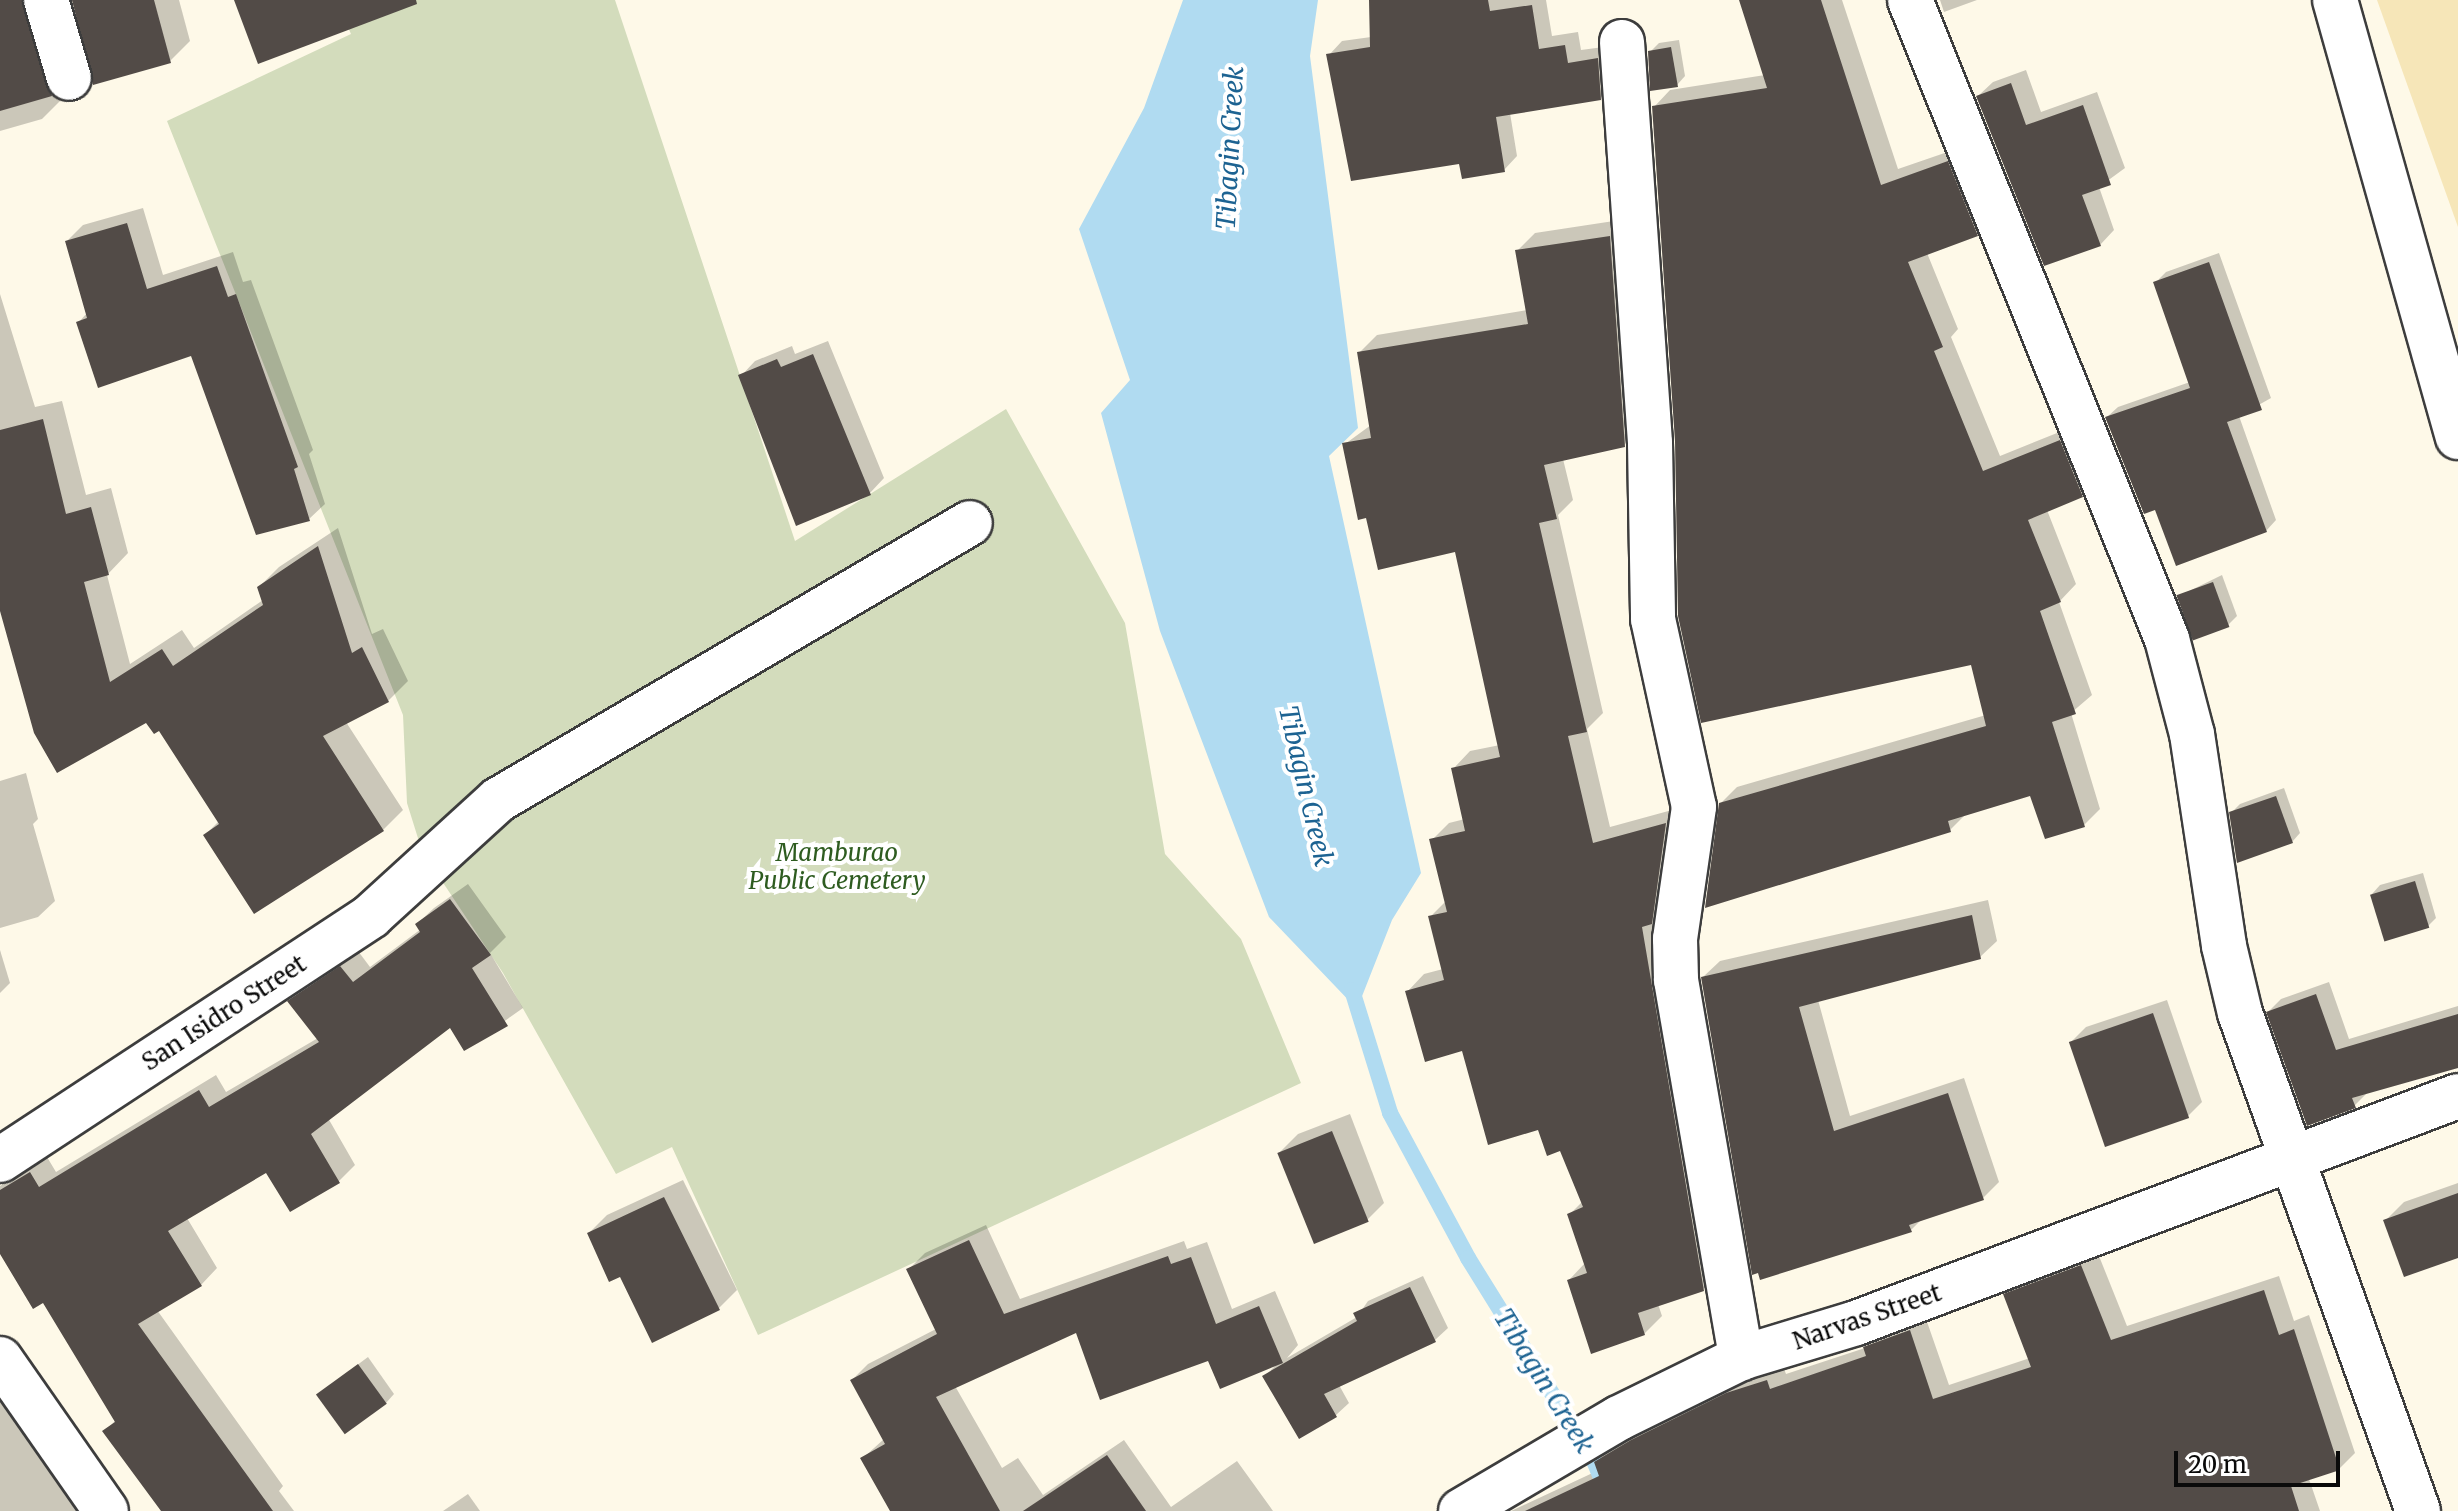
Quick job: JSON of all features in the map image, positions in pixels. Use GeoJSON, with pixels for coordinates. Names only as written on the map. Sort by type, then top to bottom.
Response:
{"type":"FeatureCollection","features":[{"type":"Feature","properties":{"kind":"street"},"geometry":{"type":"LineString","coordinates":[[46,0],[69,78]]}},
{"type":"Feature","properties":{"kind":"street"},"geometry":{"type":"LineString","coordinates":[[1910,0],[2167,639],[2192,734],[2224,946],[2240,1013],[2418,1511]]}},
{"type":"Feature","properties":{"kind":"street"},"geometry":{"type":"LineString","coordinates":[[2335,0],[2458,437]]}},
{"type":"Feature","properties":{"kind":"street"},"geometry":{"type":"LineString","coordinates":[[1622,42],[1650,443],[1653,619],[1694,807],[1675,939],[1676,980],[1715,1232],[1741,1358]]}},
{"type":"Feature","properties":{"kind":"street","name":"San Isidro Street"},"geometry":{"type":"LineString","coordinates":[[0,1160],[371,916],[441,857],[498,800],[970,523]]}},
{"type":"Feature","properties":{"kind":"street","name":"Narvas Street"},"geometry":{"type":"LineString","coordinates":[[1461,1511],[1619,1418],[1741,1358],[1856,1323],[2291,1162],[2458,1096]]}},
{"type":"Feature","properties":{"kind":"street"},"geometry":{"type":"LineString","coordinates":[[0,1359],[106,1511]]}},
{"type":"Feature","properties":{"kind":"sand"},"geometry":{"type":"Polygon","coordinates":[[[2377,0],[2458,0],[2458,227],[2377,0]]]}},
{"type":"Feature","properties":{"kind":"green space","name":"Mamburao Public Cemetery"},"geometry":{"type":"Polygon","coordinates":[[[336,0],[615,0],[795,541],[1006,409],[1125,623],[1165,854],[1241,939],[1301,1083],[758,1335],[672,1147],[616,1174],[503,973],[422,851],[407,803],[403,715],[167,121],[351,34],[336,0]]]}},
{"type":"Feature","properties":{"kind":"water"},"geometry":{"type":"Polygon","coordinates":[[[1183,0],[1318,0],[1310,56],[1358,428],[1329,456],[1421,873],[1392,920],[1357,1009],[1269,917],[1160,631],[1101,413],[1130,380],[1079,229],[1144,108],[1183,0]]]}},
{"type":"Feature","properties":{"kind":"building"},"geometry":{"type":"Polygon","coordinates":[[[0,0],[22,0],[52,96],[0,111],[0,0]]]}},
{"type":"Feature","properties":{"kind":"building"},"geometry":{"type":"Polygon","coordinates":[[[72,0],[154,0],[171,63],[93,85],[72,0]]]}},
{"type":"Feature","properties":{"kind":"building"},"geometry":{"type":"Polygon","coordinates":[[[234,0],[416,0],[417,4],[258,64],[234,0]]]}},
{"type":"Feature","properties":{"kind":"building"},"geometry":{"type":"Polygon","coordinates":[[[1369,0],[1488,0],[1490,11],[1532,5],[1539,49],[1565,45],[1568,63],[1598,58],[1601,100],[1496,117],[1505,172],[1462,179],[1459,164],[1351,181],[1326,54],[1370,47],[1369,0]]]}},
{"type":"Feature","properties":{"kind":"building"},"geometry":{"type":"Polygon","coordinates":[[[1739,0],[1821,0],[1881,185],[1948,161],[1978,236],[1908,262],[1943,347],[1934,351],[1983,471],[2060,440],[2083,497],[2028,520],[2061,602],[2040,611],[2076,714],[2052,722],[2085,827],[2045,839],[2030,796],[1948,821],[1951,832],[1705,908],[1719,803],[1986,726],[1971,665],[1701,723],[1678,616],[1675,441],[1652,106],[1767,88],[1739,0]]]}},
{"type":"Feature","properties":{"kind":"building"},"geometry":{"type":"Polygon","coordinates":[[[1671,47],[1678,87],[1650,91],[1648,51],[1671,47]]]}},
{"type":"Feature","properties":{"kind":"building"},"geometry":{"type":"Polygon","coordinates":[[[2011,83],[2026,125],[2083,105],[2111,185],[2082,195],[2101,246],[2044,266],[1976,96],[2011,83]]]}},
{"type":"Feature","properties":{"kind":"building"},"geometry":{"type":"Polygon","coordinates":[[[127,223],[147,289],[217,266],[228,297],[236,294],[298,467],[294,469],[310,521],[256,535],[191,356],[98,388],[76,322],[87,318],[65,241],[127,223]]]}},
{"type":"Feature","properties":{"kind":"building"},"geometry":{"type":"Polygon","coordinates":[[[1610,236],[1625,447],[1544,465],[1557,519],[1539,523],[1587,732],[1568,736],[1593,843],[1666,823],[1652,924],[1642,927],[1704,1291],[1638,1313],[1645,1335],[1591,1354],[1567,1280],[1587,1273],[1567,1214],[1583,1207],[1560,1151],[1547,1156],[1538,1130],[1488,1145],[1462,1051],[1425,1062],[1405,991],[1444,980],[1428,916],[1447,912],[1429,839],[1465,831],[1451,768],[1500,757],[1455,552],[1378,570],[1366,518],[1358,520],[1342,443],[1371,438],[1357,352],[1528,324],[1515,250],[1610,236]]]}},
{"type":"Feature","properties":{"kind":"building"},"geometry":{"type":"Polygon","coordinates":[[[2209,262],[2262,410],[2227,422],[2267,532],[2176,566],[2155,510],[2144,514],[2105,417],[2190,388],[2153,282],[2209,262]]]}},
{"type":"Feature","properties":{"kind":"building"},"geometry":{"type":"Polygon","coordinates":[[[813,354],[871,495],[796,526],[738,375],[777,359],[781,367],[813,354]]]}},
{"type":"Feature","properties":{"kind":"building"},"geometry":{"type":"Polygon","coordinates":[[[43,419],[66,514],[91,507],[109,575],[84,582],[110,682],[162,649],[173,666],[263,605],[257,587],[318,546],[352,653],[362,647],[389,702],[323,736],[384,831],[254,914],[203,835],[219,824],[159,731],[154,734],[146,723],[57,773],[34,733],[0,611],[0,430],[43,419]]]}},
{"type":"Feature","properties":{"kind":"building"},"geometry":{"type":"Polygon","coordinates":[[[2213,582],[2229,627],[2193,640],[2176,595],[2213,582]]]}},
{"type":"Feature","properties":{"kind":"building"},"geometry":{"type":"Polygon","coordinates":[[[2276,796],[2293,843],[2237,863],[2229,812],[2276,796]]]}},
{"type":"Feature","properties":{"kind":"building"},"geometry":{"type":"Polygon","coordinates":[[[2415,881],[2429,928],[2384,942],[2370,895],[2415,881]]]}},
{"type":"Feature","properties":{"kind":"building"},"geometry":{"type":"Polygon","coordinates":[[[450,899],[491,955],[472,968],[508,1026],[464,1051],[450,1028],[311,1134],[340,1183],[290,1212],[266,1173],[168,1231],[202,1286],[138,1324],[273,1511],[161,1511],[102,1431],[115,1422],[43,1303],[33,1309],[0,1254],[0,1190],[30,1172],[39,1187],[199,1090],[209,1107],[319,1042],[287,1001],[340,966],[353,982],[420,932],[415,924],[450,899]]]}},
{"type":"Feature","properties":{"kind":"building"},"geometry":{"type":"Polygon","coordinates":[[[1972,915],[1981,959],[1799,1007],[1834,1131],[1948,1093],[1984,1200],[1909,1225],[1912,1232],[1760,1280],[1758,1273],[1752,1275],[1701,977],[1972,915]]]}},
{"type":"Feature","properties":{"kind":"building"},"geometry":{"type":"Polygon","coordinates":[[[2316,994],[2336,1050],[2458,1014],[2458,1068],[2352,1098],[2356,1108],[2307,1126],[2266,1012],[2316,994]]]}},
{"type":"Feature","properties":{"kind":"building"},"geometry":{"type":"Polygon","coordinates":[[[2153,1013],[2189,1118],[2105,1147],[2069,1042],[2153,1013]]]}},
{"type":"Feature","properties":{"kind":"building"},"geometry":{"type":"Polygon","coordinates":[[[1332,1131],[1369,1222],[1314,1244],[1277,1153],[1332,1131]]]}},
{"type":"Feature","properties":{"kind":"building"},"geometry":{"type":"Polygon","coordinates":[[[2458,1193],[2458,1258],[2404,1277],[2383,1220],[2458,1193]]]}},
{"type":"Feature","properties":{"kind":"building"},"geometry":{"type":"Polygon","coordinates":[[[664,1197],[720,1310],[652,1343],[620,1277],[609,1282],[587,1233],[664,1197]]]}},
{"type":"Feature","properties":{"kind":"building"},"geometry":{"type":"Polygon","coordinates":[[[969,1240],[1004,1314],[1168,1256],[1171,1264],[1191,1257],[1216,1324],[1259,1306],[1283,1363],[1220,1389],[1208,1361],[1100,1400],[1076,1333],[936,1397],[1000,1511],[890,1511],[860,1458],[885,1444],[850,1380],[937,1334],[906,1269],[969,1240]]]}},
{"type":"Feature","properties":{"kind":"building"},"geometry":{"type":"Polygon","coordinates":[[[2081,1265],[2111,1340],[2264,1290],[2279,1335],[2294,1329],[2340,1470],[2291,1486],[2299,1511],[1525,1511],[1599,1476],[1594,1462],[1631,1440],[1726,1393],[1767,1380],[1770,1389],[1866,1356],[1863,1347],[1910,1330],[1933,1399],[2031,1367],[2003,1294],[2081,1265]]]}},
{"type":"Feature","properties":{"kind":"building"},"geometry":{"type":"Polygon","coordinates":[[[1410,1287],[1436,1342],[1324,1394],[1337,1417],[1299,1439],[1262,1376],[1357,1321],[1353,1313],[1410,1287]]]}},
{"type":"Feature","properties":{"kind":"building"},"geometry":{"type":"Polygon","coordinates":[[[358,1364],[387,1404],[345,1434],[316,1395],[358,1364]]]}},
{"type":"Feature","properties":{"kind":"building"},"geometry":{"type":"Polygon","coordinates":[[[1107,1455],[1146,1511],[1023,1511],[1107,1455]]]}},
{"type":"Feature","properties":{"kind":"waterway","name":"Tibagin Creek"},"geometry":{"type":"LineString","coordinates":[[1352,990],[1390,1113],[1468,1258],[1594,1461],[1615,1511]]}}]}
